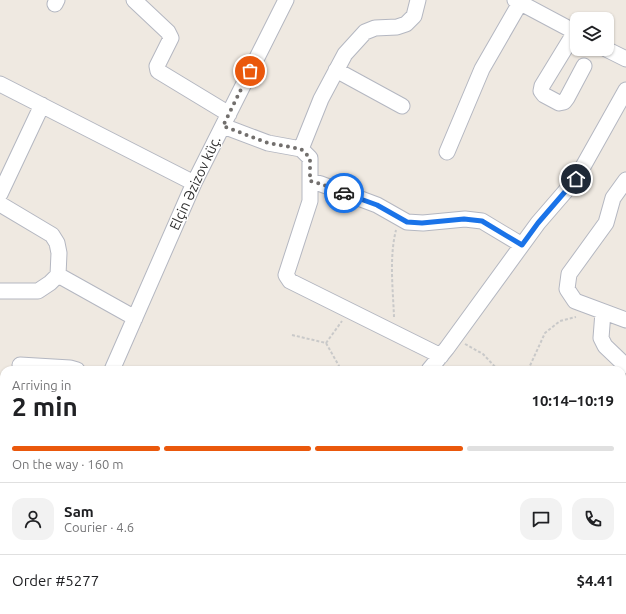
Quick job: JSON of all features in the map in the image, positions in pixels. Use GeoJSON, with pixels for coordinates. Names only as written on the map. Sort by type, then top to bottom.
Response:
{"type":"FeatureCollection","features":[{"type":"Feature","properties":{"kind":"street"},"geometry":{"type":"LineString","coordinates":[[134,0],[168,32],[171,38],[157,66],[158,71],[226,120],[268,143],[301,149],[310,158],[310,201],[286,275],[290,281],[441,356]]}},
{"type":"Feature","properties":{"kind":"street","name":"Elçin Əzizov küç."},"geometry":{"type":"LineString","coordinates":[[114,366],[194,183],[286,0]]}},
{"type":"Feature","properties":{"kind":"street"},"geometry":{"type":"LineString","coordinates":[[301,149],[321,99],[345,54],[365,32],[375,28],[397,27],[406,24],[414,16],[418,0]]}},
{"type":"Feature","properties":{"kind":"street"},"geometry":{"type":"LineString","coordinates":[[447,152],[482,69],[518,2],[570,30]]}},
{"type":"Feature","properties":{"kind":"street"},"geometry":{"type":"LineString","coordinates":[[570,42],[542,86],[541,91],[544,95],[559,103],[564,102],[584,66]]}},
{"type":"Feature","properties":{"kind":"street"},"geometry":{"type":"LineString","coordinates":[[614,53],[626,59]]}},
{"type":"Feature","properties":{"kind":"street"},"geometry":{"type":"LineString","coordinates":[[336,70],[402,106]]}},
{"type":"Feature","properties":{"kind":"street"},"geometry":{"type":"LineString","coordinates":[[0,84],[194,183]]}},
{"type":"Feature","properties":{"kind":"street"},"geometry":{"type":"LineString","coordinates":[[432,366],[455,338],[538,223],[576,179],[626,90]]}},
{"type":"Feature","properties":{"kind":"street"},"geometry":{"type":"LineString","coordinates":[[0,194],[42,105]]}},
{"type":"Feature","properties":{"kind":"street"},"geometry":{"type":"LineString","coordinates":[[626,180],[613,198],[606,223],[569,274],[567,289],[575,301],[626,320]]}},
{"type":"Feature","properties":{"kind":"street"},"geometry":{"type":"LineString","coordinates":[[310,181],[377,205],[407,222],[422,223],[464,219],[482,221],[522,245]]}},
{"type":"Feature","properties":{"kind":"street"},"geometry":{"type":"LineString","coordinates":[[0,204],[52,235],[57,243],[59,253],[58,275],[38,292],[0,290]]}},
{"type":"Feature","properties":{"kind":"street"},"geometry":{"type":"LineString","coordinates":[[58,275],[135,318]]}},
{"type":"Feature","properties":{"kind":"street"},"geometry":{"type":"LineString","coordinates":[[603,312],[601,338],[605,346],[626,366]]}},
{"type":"Feature","properties":{"kind":"street"},"geometry":{"type":"LineString","coordinates":[[20,365],[37,366]]}},
{"type":"Feature","properties":{"kind":"path"},"geometry":{"type":"LineString","coordinates":[[394,332],[392,259],[393,241],[399,218]]}},
{"type":"Feature","properties":{"kind":"path"},"geometry":{"type":"LineString","coordinates":[[326,343],[350,311]]}},
{"type":"Feature","properties":{"kind":"path"},"geometry":{"type":"LineString","coordinates":[[530,366],[545,333],[560,321],[578,316]]}},
{"type":"Feature","properties":{"kind":"path"},"geometry":{"type":"LineString","coordinates":[[292,335],[326,343],[339,366]]}},
{"type":"Feature","properties":{"kind":"path"},"geometry":{"type":"LineString","coordinates":[[455,338],[483,354],[494,366]]}},
{"type":"Feature","properties":{"kind":"way so far"},"geometry":{"type":"LineString","coordinates":[[250,71],[223,126],[268,143],[301,149],[310,158],[310,181],[344,193]]}},
{"type":"Feature","properties":{"kind":"route"},"geometry":{"type":"LineString","coordinates":[[344,193],[377,205],[407,222],[422,223],[464,219],[482,221],[522,245],[538,223],[576,179]]}}]}
